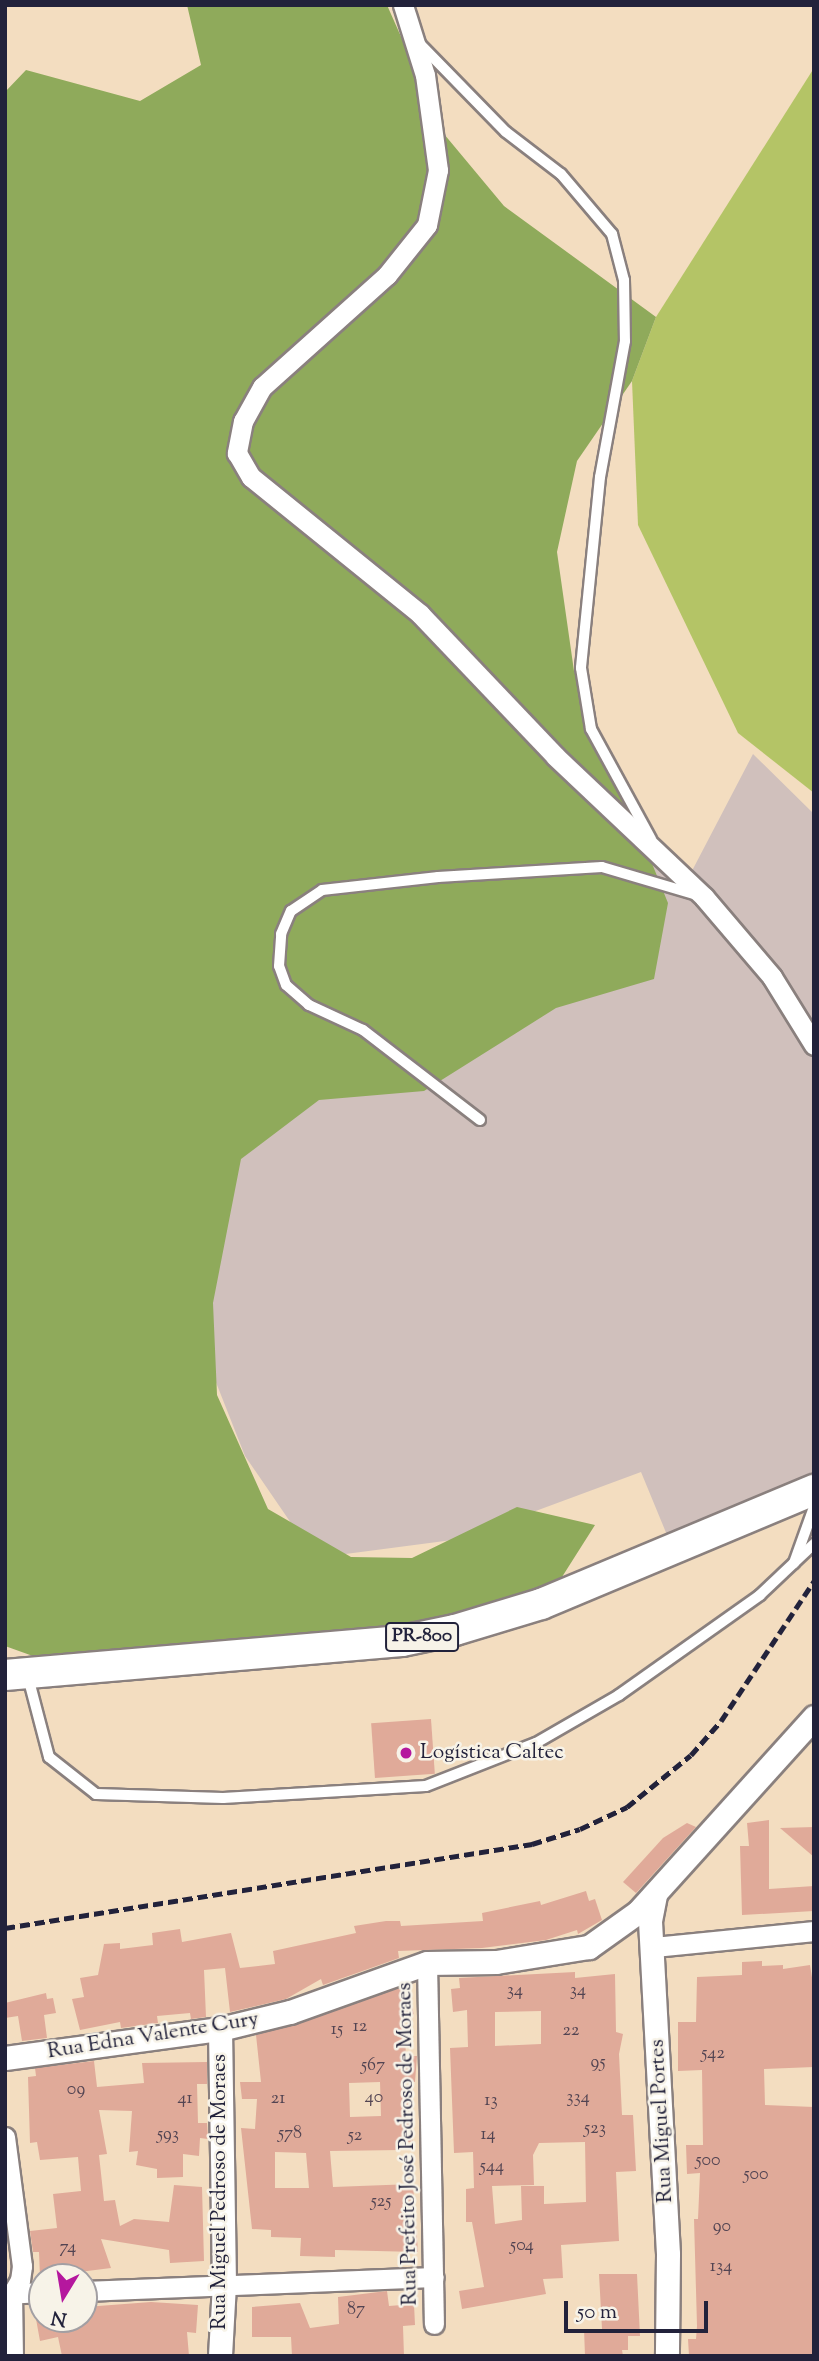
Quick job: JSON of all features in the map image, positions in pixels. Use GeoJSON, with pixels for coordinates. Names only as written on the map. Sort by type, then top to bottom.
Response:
{"type":"FeatureCollection","features":[{"type":"Feature","properties":{"kind":"main road","name":"PR-800"},"geometry":{"type":"LineString","coordinates":[[16,1674],[402,1641],[455,1630],[541,1604],[814,1490]]}},
{"type":"Feature","properties":{"kind":"street"},"geometry":{"type":"LineString","coordinates":[[404,5],[425,75],[438,170],[427,225],[387,275],[262,387],[243,421],[237,453],[251,477],[419,614],[555,756],[704,897],[772,977],[814,1045]]}},
{"type":"Feature","properties":{"kind":"street","name":"Rua Edna Valente Cury"},"geometry":{"type":"LineString","coordinates":[[5,2058],[220,2029],[290,2012],[427,1963],[496,1962],[589,1947],[621,1927],[814,1717]]}},
{"type":"Feature","properties":{"kind":"street","name":"Rua Miguel Portes"},"geometry":{"type":"LineString","coordinates":[[662,1883],[651,1911],[668,2254],[667,2356]]}},
{"type":"Feature","properties":{"kind":"street"},"geometry":{"type":"LineString","coordinates":[[621,1927],[640,1927],[654,1947],[814,1931]]}},
{"type":"Feature","properties":{"kind":"street","name":"Rua Prefeito José Pedroso de Moraes"},"geometry":{"type":"LineString","coordinates":[[427,1963],[434,2324]]}},
{"type":"Feature","properties":{"kind":"street","name":"Rua Miguel Pedroso de Moraes"},"geometry":{"type":"LineString","coordinates":[[220,2029],[224,2284],[220,2356]]}},
{"type":"Feature","properties":{"kind":"street"},"geometry":{"type":"LineString","coordinates":[[5,2137],[22,2266],[20,2280],[8,2294],[13,2356]]}},
{"type":"Feature","properties":{"kind":"street"},"geometry":{"type":"LineString","coordinates":[[98,2290],[434,2277]]}},
{"type":"Feature","properties":{"kind":"street"},"geometry":{"type":"LineString","coordinates":[[8,2294],[28,2293]]}},
{"type":"Feature","properties":{"kind":"lane"},"geometry":{"type":"LineString","coordinates":[[414,39],[506,132],[561,174],[612,234],[624,280],[625,341],[600,477],[581,668],[591,729],[659,855]]}},
{"type":"Feature","properties":{"kind":"lane"},"geometry":{"type":"LineString","coordinates":[[480,1121],[363,1030],[309,1005],[286,985],[279,966],[281,934],[291,911],[322,890],[450,876],[602,867],[704,897]]}},
{"type":"Feature","properties":{"kind":"lane"},"geometry":{"type":"LineString","coordinates":[[793,1565],[814,1507]]}},
{"type":"Feature","properties":{"kind":"lane"},"geometry":{"type":"LineString","coordinates":[[16,1674],[49,1757],[96,1794],[223,1798],[426,1786],[536,1743],[619,1695],[760,1595],[814,1544]]}},
{"type":"Feature","properties":{"kind":"shaded area"},"geometry":{"type":"Polygon","coordinates":[[[448,658],[682,890],[753,754],[814,814],[814,1475],[667,1535],[641,1472],[460,1539],[315,1558],[245,1456],[195,1329],[212,1140],[448,658]]]}},
{"type":"Feature","properties":{"kind":"green space"},"geometry":{"type":"Polygon","coordinates":[[[187,5],[387,5],[444,134],[504,206],[656,317],[632,381],[577,461],[557,552],[574,671],[668,903],[654,979],[556,1008],[424,1091],[319,1100],[241,1159],[213,1303],[217,1395],[268,1509],[351,1557],[412,1558],[517,1507],[595,1525],[548,1599],[450,1629],[58,1665],[5,1646],[5,92],[26,70],[140,101],[201,65],[187,5]]]}},
{"type":"Feature","properties":{"kind":"green space"},"geometry":{"type":"Polygon","coordinates":[[[814,68],[814,793],[738,733],[638,525],[632,381],[656,317],[814,68]]]}},
{"type":"Feature","properties":{"kind":"building"},"geometry":{"type":"Polygon","coordinates":[[[431,1719],[435,1774],[375,1778],[371,1723],[431,1719]]]}},
{"type":"Feature","properties":{"kind":"building"},"geometry":{"type":"Polygon","coordinates":[[[769,1820],[769,1889],[814,1886],[814,1911],[742,1915],[740,1846],[749,1846],[747,1823],[769,1820]]]}},
{"type":"Feature","properties":{"kind":"building"},"geometry":{"type":"Polygon","coordinates":[[[687,1823],[696,1827],[636,1893],[623,1882],[663,1838],[687,1823]]]}},
{"type":"Feature","properties":{"kind":"building"},"geometry":{"type":"Polygon","coordinates":[[[814,1827],[814,1857],[780,1828],[814,1827]]]}},
{"type":"Feature","properties":{"kind":"building"},"geometry":{"type":"Polygon","coordinates":[[[586,1891],[589,1901],[595,1899],[602,1920],[578,1934],[577,1930],[546,1940],[482,1948],[398,1951],[399,1958],[323,1985],[321,1979],[286,1999],[230,2012],[225,1968],[204,1970],[206,2017],[191,2019],[190,2013],[157,2016],[158,2023],[121,2028],[120,2022],[80,2030],[72,1999],[84,1997],[80,1978],[98,1975],[104,1944],[120,1943],[120,1949],[153,1945],[152,1933],[180,1929],[182,1942],[231,1933],[240,1968],[275,1964],[273,1951],[356,1933],[354,1926],[386,1921],[400,1921],[401,1926],[483,1921],[482,1913],[540,1901],[541,1905],[586,1891]]]}},
{"type":"Feature","properties":{"kind":"building"},"geometry":{"type":"Polygon","coordinates":[[[762,1961],[762,1966],[783,1965],[783,1969],[810,1965],[814,1990],[814,2067],[764,2069],[765,2105],[814,2107],[814,2356],[689,2356],[688,2339],[696,2339],[697,2326],[694,2219],[698,2219],[700,2173],[687,2174],[686,2145],[703,2145],[702,2070],[678,2071],[678,2022],[696,2022],[697,1977],[742,1975],[742,1962],[762,1961]]]}},
{"type":"Feature","properties":{"kind":"building"},"geometry":{"type":"Polygon","coordinates":[[[575,1972],[575,1978],[615,1974],[616,2032],[623,2034],[619,2054],[622,2115],[633,2115],[636,2171],[616,2172],[619,2241],[561,2245],[563,2278],[543,2279],[546,2294],[462,2309],[459,2291],[484,2287],[472,2222],[466,2222],[466,2189],[474,2188],[473,2152],[454,2153],[450,2048],[468,2047],[467,2010],[453,2012],[451,1989],[460,1988],[459,1978],[575,1972]],[[541,2011],[495,2012],[495,2046],[541,2044],[541,2011]],[[585,2142],[539,2143],[533,2155],[534,2185],[492,2186],[495,2224],[522,2220],[521,2186],[544,2186],[544,2204],[586,2202],[585,2142]]]}},
{"type":"Feature","properties":{"kind":"building"},"geometry":{"type":"Polygon","coordinates":[[[406,1986],[414,2014],[404,2018],[406,2056],[417,2056],[415,2082],[405,2082],[413,2142],[400,2142],[400,2150],[330,2151],[333,2187],[413,2184],[418,2252],[335,2250],[335,2257],[300,2256],[301,2238],[271,2237],[271,2230],[252,2229],[241,2128],[255,2129],[257,2099],[242,2099],[240,2082],[261,2082],[256,2035],[406,1986]],[[380,2082],[349,2083],[350,2117],[381,2116],[380,2082]],[[275,2152],[275,2188],[309,2188],[306,2153],[275,2152]]]}},
{"type":"Feature","properties":{"kind":"building"},"geometry":{"type":"Polygon","coordinates":[[[46,1993],[47,1999],[53,1998],[56,2013],[44,2015],[47,2038],[22,2041],[18,2016],[5,2018],[5,2003],[46,1993]]]}},
{"type":"Feature","properties":{"kind":"building"},"geometry":{"type":"Polygon","coordinates":[[[94,2061],[97,2087],[144,2083],[142,2063],[207,2062],[207,2084],[197,2084],[198,2123],[207,2123],[208,2139],[200,2138],[199,2156],[183,2154],[183,2177],[157,2178],[157,2169],[136,2165],[138,2151],[129,2152],[132,2111],[99,2110],[107,2154],[99,2155],[104,2201],[115,2200],[120,2226],[134,2219],[169,2222],[174,2185],[202,2187],[204,2261],[170,2263],[169,2250],[101,2239],[111,2268],[98,2270],[98,2263],[39,2263],[39,2252],[33,2252],[30,2231],[57,2228],[53,2194],[81,2191],[78,2157],[40,2160],[37,2142],[30,2143],[28,2077],[36,2076],[35,2068],[94,2061]]]}},
{"type":"Feature","properties":{"kind":"building"},"geometry":{"type":"Polygon","coordinates":[[[599,2274],[637,2274],[640,2336],[628,2336],[628,2350],[622,2350],[623,2356],[585,2356],[584,2329],[602,2329],[599,2274]]]}},
{"type":"Feature","properties":{"kind":"building"},"geometry":{"type":"Polygon","coordinates":[[[387,2291],[389,2306],[414,2304],[415,2325],[403,2326],[404,2356],[292,2356],[291,2337],[252,2337],[252,2307],[300,2303],[310,2328],[339,2324],[338,2297],[387,2291]]]}},
{"type":"Feature","properties":{"kind":"building"},"geometry":{"type":"Polygon","coordinates":[[[151,2302],[198,2305],[196,2333],[187,2332],[189,2356],[62,2356],[58,2337],[40,2341],[39,2333],[98,2333],[98,2306],[151,2302]]]}},
{"type":"Feature","properties":{"kind":"railway"},"geometry":{"type":"LineString","coordinates":[[5,1928],[532,1844],[580,1829],[627,1807],[691,1755],[721,1721],[814,1581]]}},
{"type":"Feature","properties":{"kind":"place","name":"Logística Caltec"},"geometry":{"type":"Point","coordinates":[406,1753]}}]}
